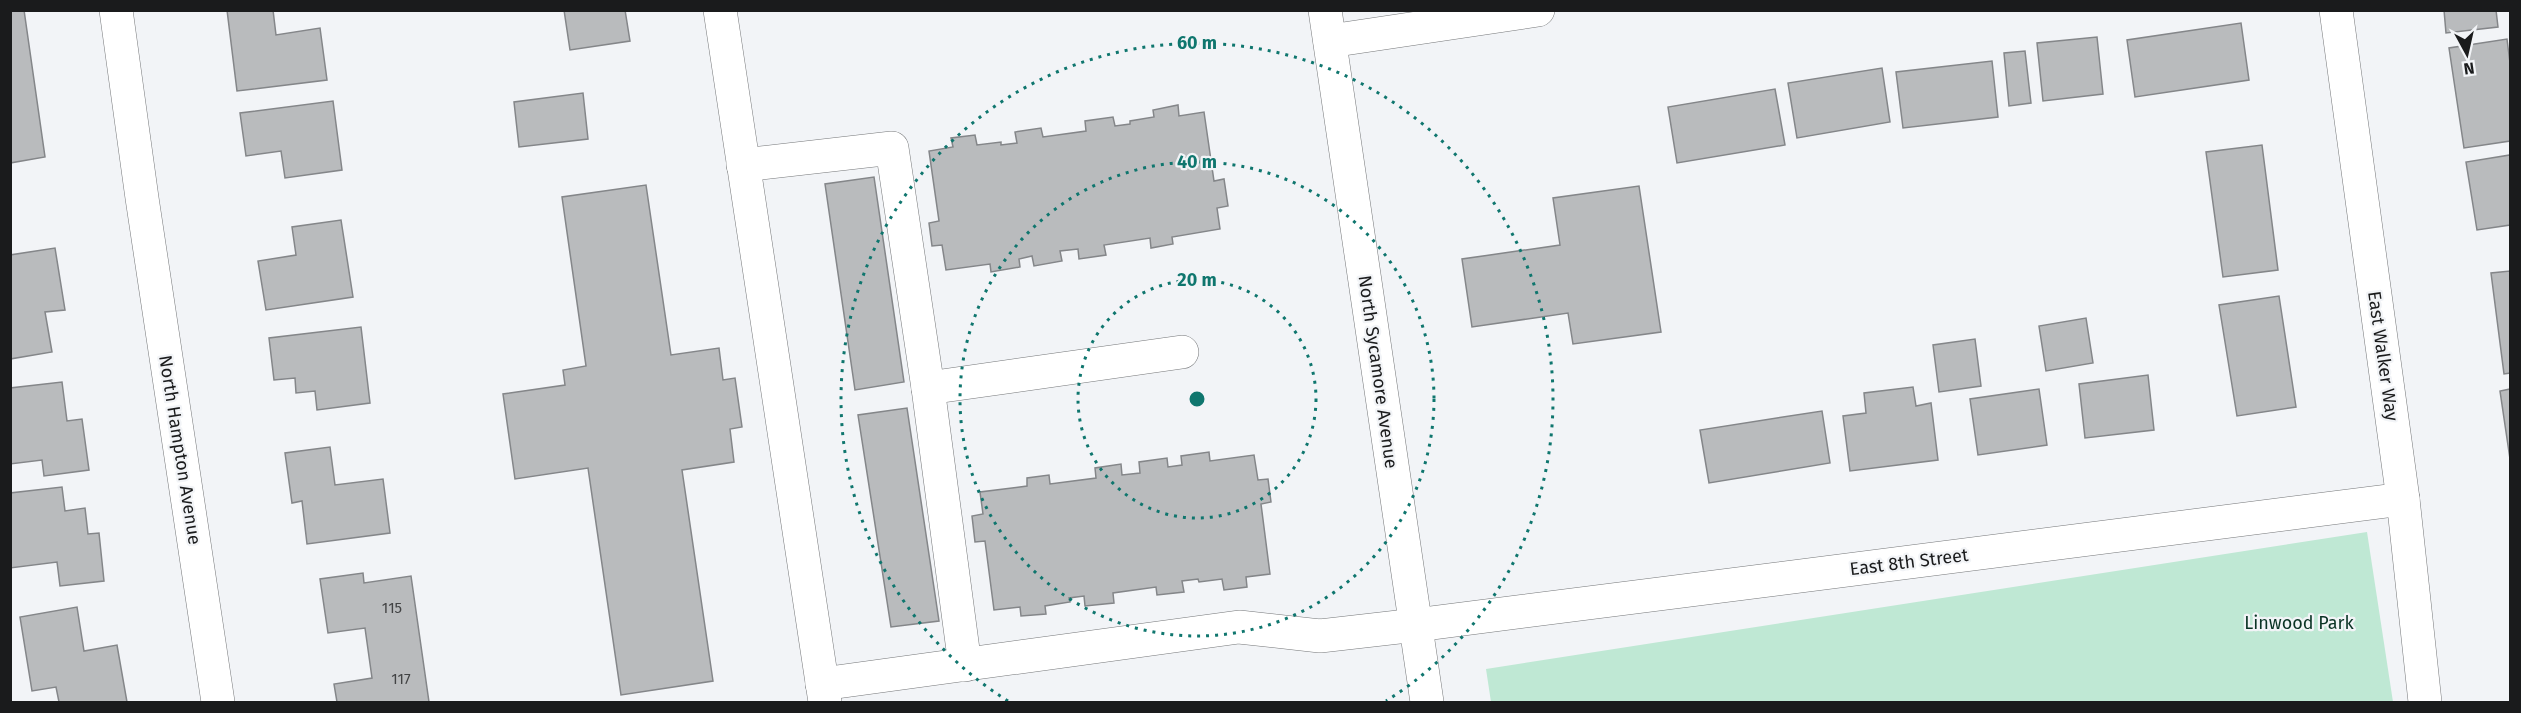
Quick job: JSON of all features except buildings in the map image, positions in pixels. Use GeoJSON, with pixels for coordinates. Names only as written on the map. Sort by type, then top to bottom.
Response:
{"type":"FeatureCollection","features":[{"type":"Feature","properties":{"kind":"street","name":"North Hampton Avenue"},"geometry":{"type":"LineString","coordinates":[[116,10],[218,702]]}},
{"type":"Feature","properties":{"kind":"street"},"geometry":{"type":"LineString","coordinates":[[720,10],[823,693]]}},
{"type":"Feature","properties":{"kind":"street"},"geometry":{"type":"LineString","coordinates":[[1328,26],[1538,10]]}},
{"type":"Feature","properties":{"kind":"street","name":"East Walker Way"},"geometry":{"type":"LineString","coordinates":[[2336,10],[2403,499],[2425,702]]}},
{"type":"Feature","properties":{"kind":"street","name":"North Sycamore Avenue"},"geometry":{"type":"LineString","coordinates":[[1328,26],[1427,702]]}},
{"type":"Feature","properties":{"kind":"street"},"geometry":{"type":"LineString","coordinates":[[743,165],[892,148],[928,388],[965,665]]}},
{"type":"Feature","properties":{"kind":"street"},"geometry":{"type":"LineString","coordinates":[[928,388],[1182,352]]}},
{"type":"Feature","properties":{"kind":"street","name":"East 8th Street"},"geometry":{"type":"LineString","coordinates":[[823,693],[965,665],[1239,627],[1320,636],[1416,626],[2403,499]]}},
{"type":"Feature","properties":{"kind":"green space","name":"Linwood Park"},"geometry":{"type":"Polygon","coordinates":[[[2367,532],[2393,702],[1491,702],[1486,669],[2367,532]]]}}]}
